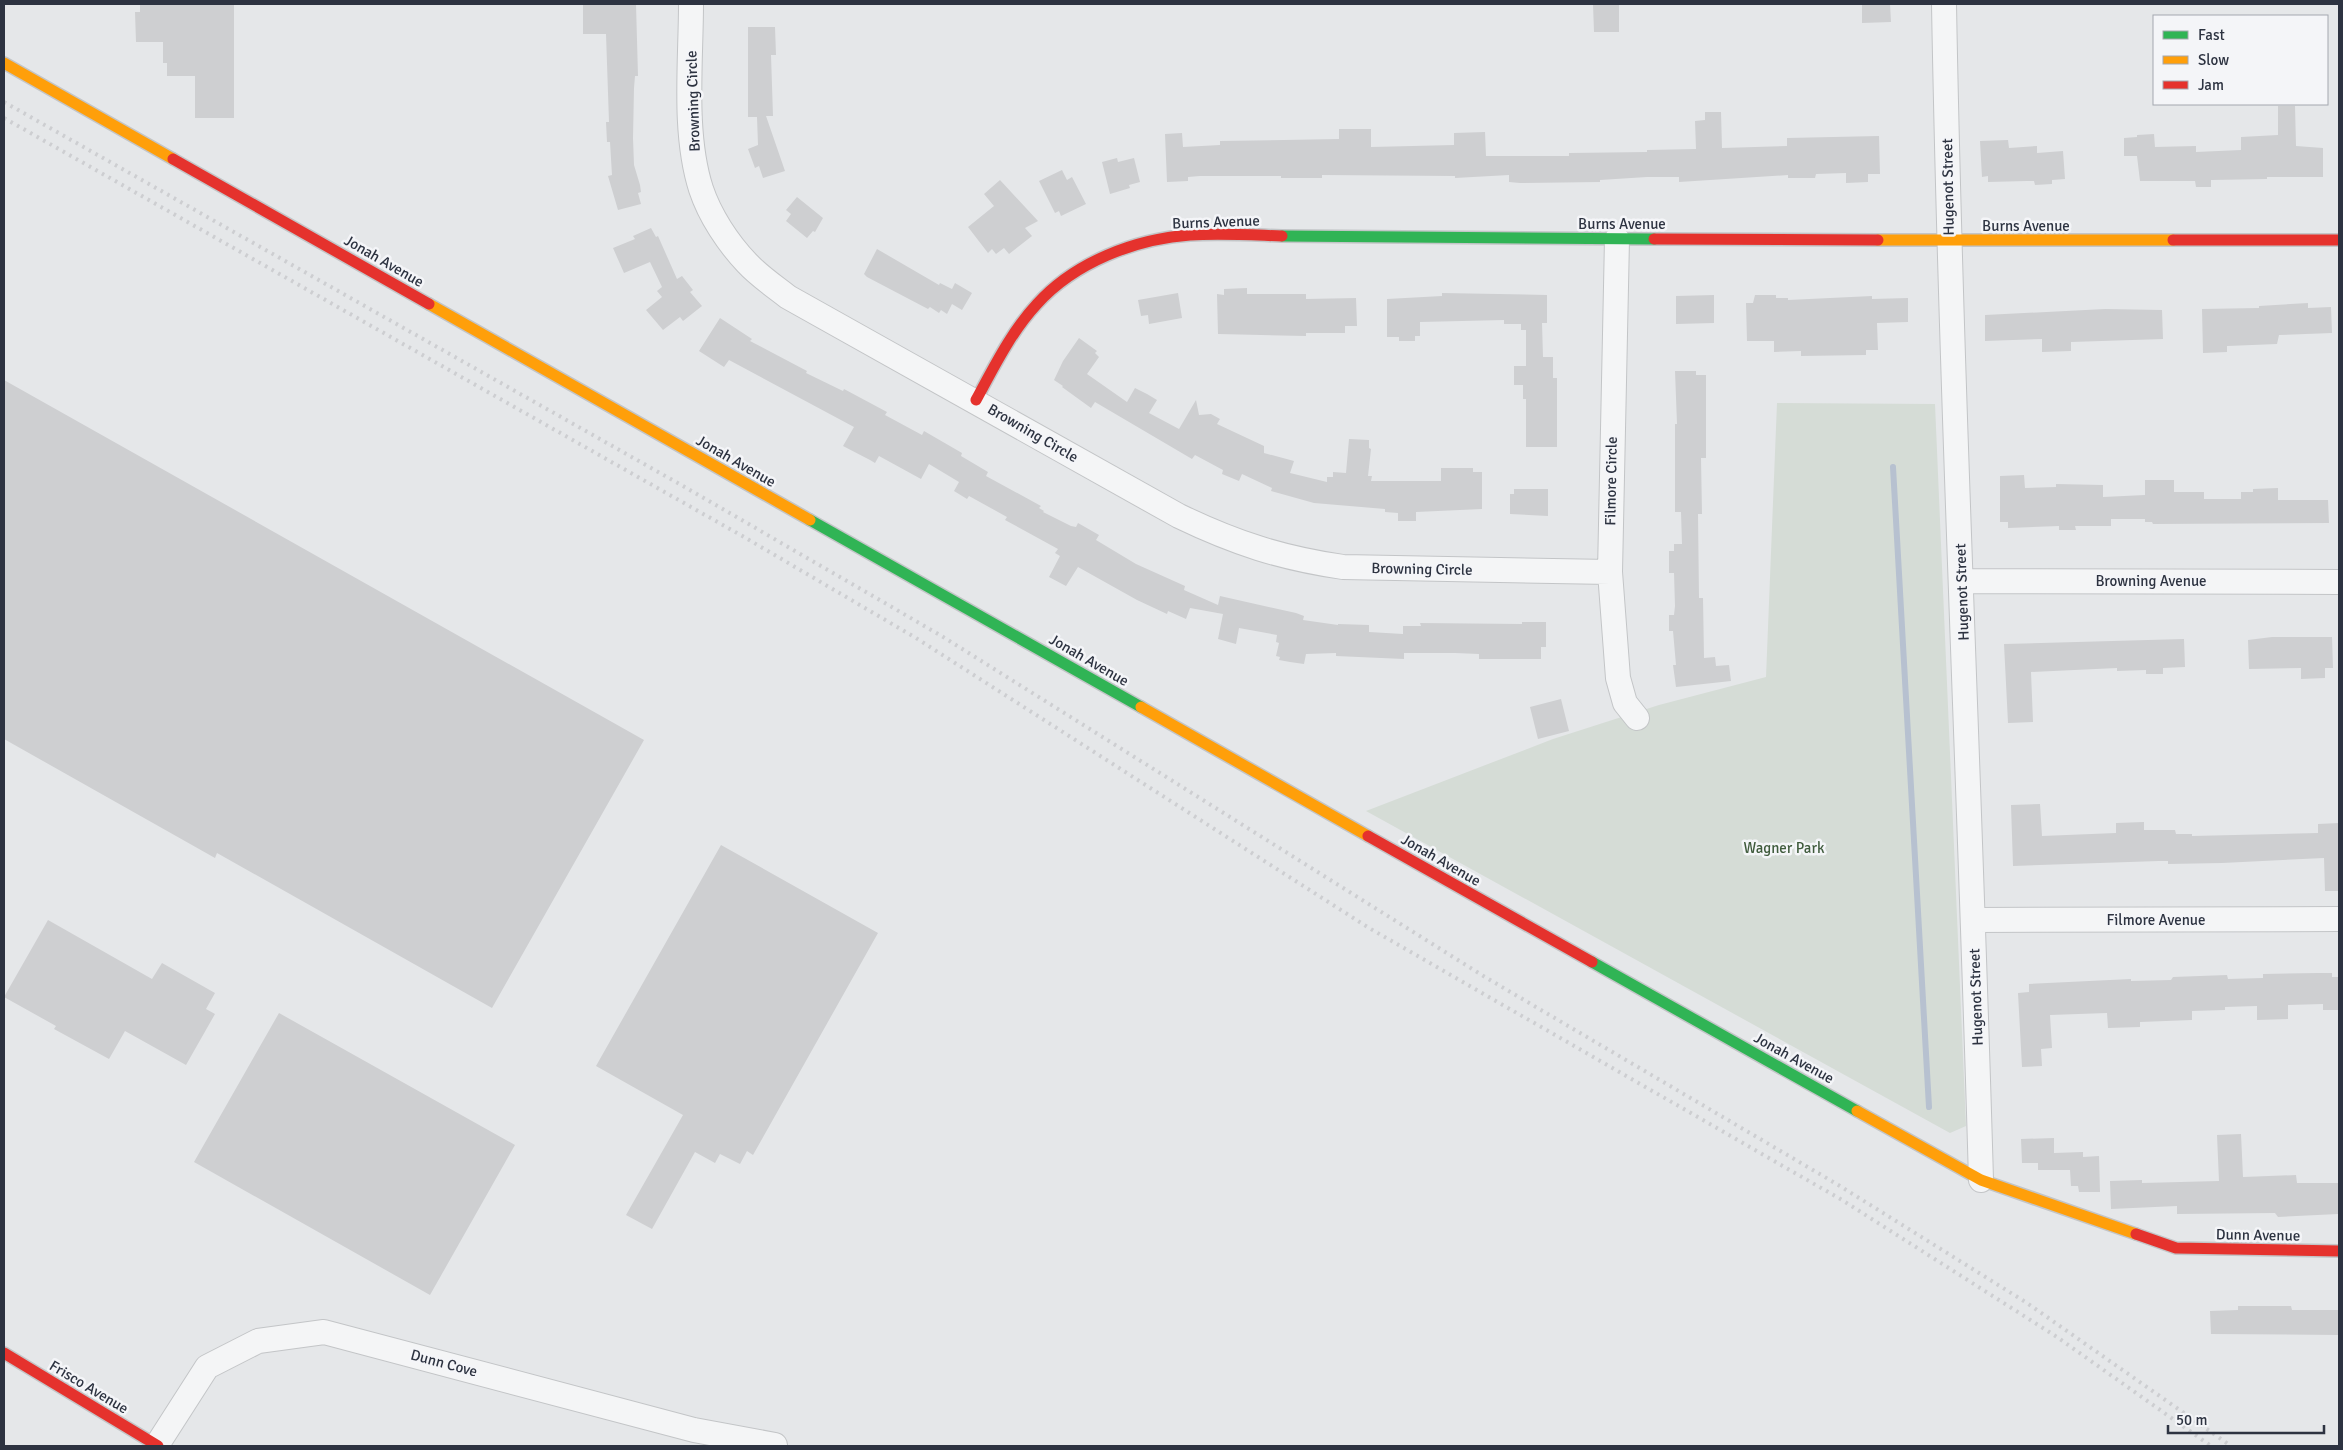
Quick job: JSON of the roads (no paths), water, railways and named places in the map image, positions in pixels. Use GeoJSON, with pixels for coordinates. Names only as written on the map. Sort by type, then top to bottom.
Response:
{"type":"FeatureCollection","features":[{"type":"Feature","properties":{"kind":"street","name":"Browning Circle"},"geometry":{"type":"LineString","coordinates":[[691,4],[691,125],[701,190],[715,220],[729,242],[748,264],[788,297],[976,400],[1179,516],[1235,541],[1277,556],[1343,567],[1610,572]]}},
{"type":"Feature","properties":{"kind":"street","name":"Hugenot Street"},"geometry":{"type":"LineString","coordinates":[[1944,4],[1948,241],[1974,920],[1981,1180]]}},
{"type":"Feature","properties":{"kind":"street","name":"Jonah Avenue"},"geometry":{"type":"LineString","coordinates":[[4,63],[1549,938],[1981,1180],[2176,1248]]}},
{"type":"Feature","properties":{"kind":"street","name":"Burns Avenue"},"geometry":{"type":"LineString","coordinates":[[976,400],[1020,325],[1042,299],[1070,275],[1101,257],[1127,247],[1190,235],[1948,241],[2339,240]]}},
{"type":"Feature","properties":{"kind":"street","name":"Filmore Circle"},"geometry":{"type":"LineString","coordinates":[[1617,239],[1610,572],[1618,678],[1625,703],[1637,718]]}},
{"type":"Feature","properties":{"kind":"street","name":"Browning Avenue"},"geometry":{"type":"LineString","coordinates":[[1962,581],[2339,582]]}},
{"type":"Feature","properties":{"kind":"street","name":"Filmore Avenue"},"geometry":{"type":"LineString","coordinates":[[1974,920],[2339,919]]}},
{"type":"Feature","properties":{"kind":"street","name":"Dunn Avenue"},"geometry":{"type":"LineString","coordinates":[[2176,1248],[2339,1251]]}},
{"type":"Feature","properties":{"kind":"street","name":"Dunn Cove"},"geometry":{"type":"LineString","coordinates":[[158,1446],[207,1367],[258,1341],[324,1332],[694,1430],[775,1445]]}},
{"type":"Feature","properties":{"kind":"street","name":"Frisco Avenue"},"geometry":{"type":"LineString","coordinates":[[4,1353],[158,1446]]}},
{"type":"Feature","properties":{"kind":"waterway"},"geometry":{"type":"LineString","coordinates":[[1893,467],[1929,1107]]}},
{"type":"Feature","properties":{"kind":"railway"},"geometry":{"type":"LineString","coordinates":[[4,102],[683,486],[940,635],[1485,977],[1840,1186],[2027,1303],[2231,1446]]}},
{"type":"Feature","properties":{"kind":"railway"},"geometry":{"type":"LineString","coordinates":[[4,118],[744,537],[916,638],[1369,928],[1842,1200],[2057,1337],[2211,1446]]}},
{"type":"Feature","properties":{"kind":"park label","name":"Wagner Park"},"geometry":{"type":"Point","coordinates":[1784,848]}}]}
